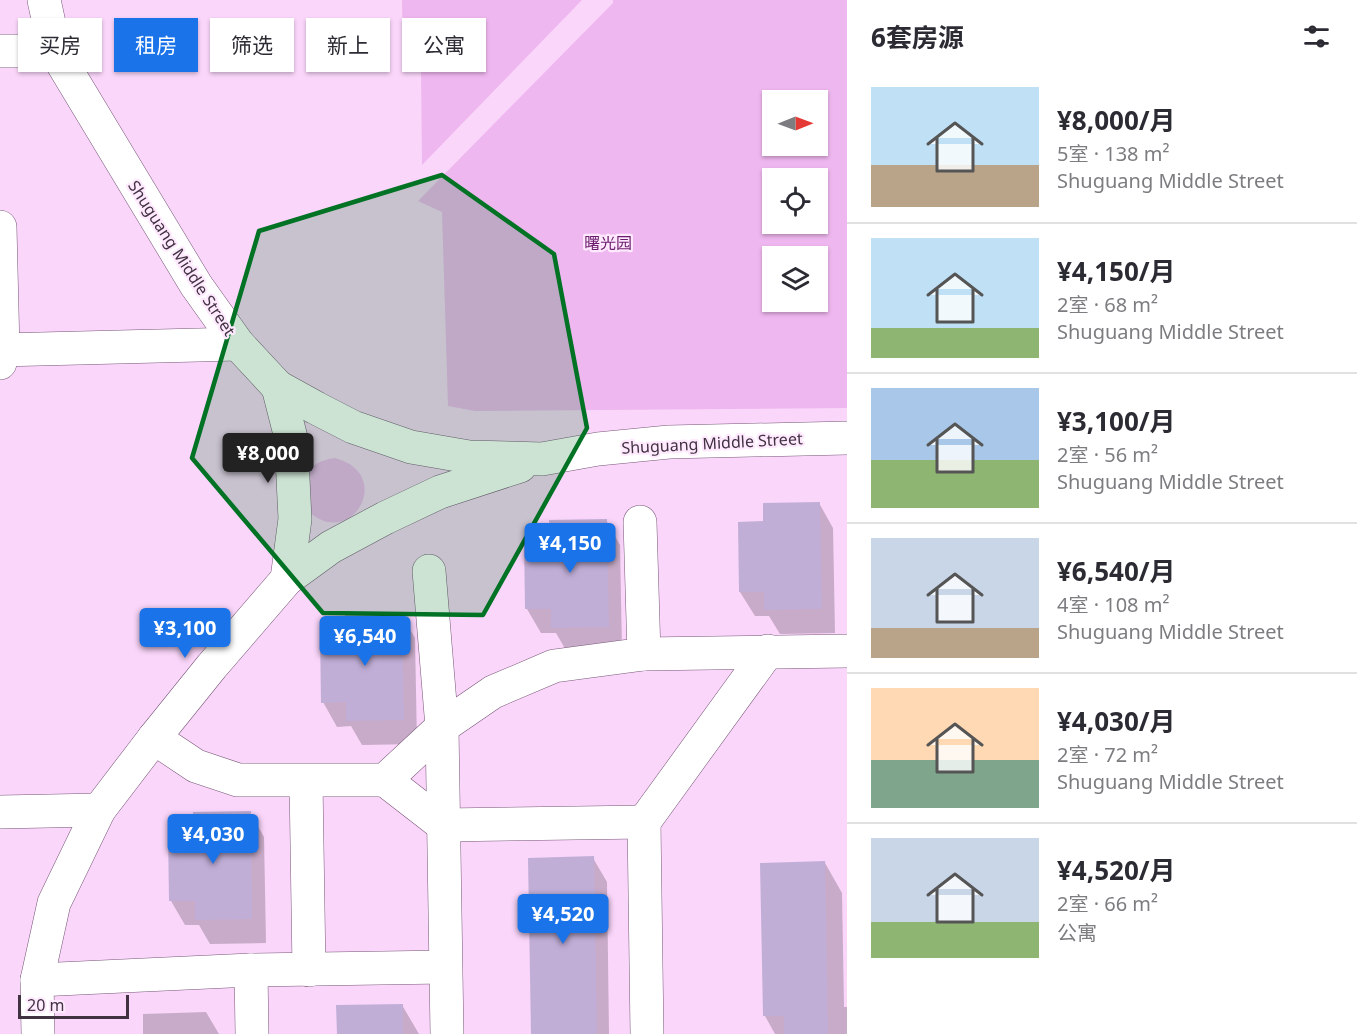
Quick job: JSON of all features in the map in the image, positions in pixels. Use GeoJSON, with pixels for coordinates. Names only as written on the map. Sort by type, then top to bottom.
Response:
{"type":"FeatureCollection","features":[{"type":"Feature","properties":{"kind":"street","name":"Shuguang Middle Street"},"geometry":{"type":"LineString","coordinates":[[44,0],[48,18]]}},
{"type":"Feature","properties":{"kind":"street"},"geometry":{"type":"LineString","coordinates":[[0,51],[18,51]]}},
{"type":"Feature","properties":{"kind":"street","name":"Shuguang Middle Street"},"geometry":{"type":"LineString","coordinates":[[68,72],[196,285],[238,345],[278,387],[353,427],[411,447],[469,457],[542,459]]}},
{"type":"Feature","properties":{"kind":"street"},"geometry":{"type":"LineString","coordinates":[[0,227],[1,354],[238,345]]}},
{"type":"Feature","properties":{"kind":"street"},"geometry":{"type":"LineString","coordinates":[[278,387],[291,438],[295,519],[287,579]]}},
{"type":"Feature","properties":{"kind":"street","name":"Shuguang Middle Street"},"geometry":{"type":"LineString","coordinates":[[38,1034],[37,980],[54,903],[99,810],[212,666],[287,579],[331,547],[440,492],[542,459],[598,449],[669,442],[847,438]]}},
{"type":"Feature","properties":{"kind":"street"},"geometry":{"type":"LineString","coordinates":[[640,522],[644,654]]}},
{"type":"Feature","properties":{"kind":"street"},"geometry":{"type":"LineString","coordinates":[[429,571],[442,727],[447,1034]]}},
{"type":"Feature","properties":{"kind":"street"},"geometry":{"type":"LineString","coordinates":[[647,1034],[644,822],[768,651]]}},
{"type":"Feature","properties":{"kind":"street"},"geometry":{"type":"LineString","coordinates":[[385,780],[442,727],[493,692],[554,666],[644,654],[847,651]]}},
{"type":"Feature","properties":{"kind":"street"},"geometry":{"type":"LineString","coordinates":[[154,738],[196,766],[238,780],[385,780],[443,825],[644,822]]}},
{"type":"Feature","properties":{"kind":"street"},"geometry":{"type":"LineString","coordinates":[[306,781],[309,970]]}},
{"type":"Feature","properties":{"kind":"street"},"geometry":{"type":"LineString","coordinates":[[0,812],[99,810]]}},
{"type":"Feature","properties":{"kind":"street"},"geometry":{"type":"LineString","coordinates":[[37,980],[252,970],[445,967]]}},
{"type":"Feature","properties":{"kind":"street"},"geometry":{"type":"LineString","coordinates":[[252,970],[252,1034]]}},
{"type":"Feature","properties":{"kind":"highlighted area"},"geometry":{"type":"Polygon","coordinates":[[[442,175],[554,254],[587,428],[483,615],[323,613],[192,458],[259,231],[442,175]]]}},
{"type":"Feature","properties":{"kind":"green space"},"geometry":{"type":"Polygon","coordinates":[[[402,0],[582,0],[422,165],[421,72],[486,72],[486,18],[402,18],[402,0]]]}},
{"type":"Feature","properties":{"kind":"green space","name":"曙光园"},"geometry":{"type":"Polygon","coordinates":[[[613,0],[847,0],[847,408],[475,411],[448,406],[442,212],[418,201],[613,3],[613,0]]]}},
{"type":"Feature","properties":{"kind":"green space"},"geometry":{"type":"Polygon","coordinates":[[[335,458],[353,466],[362,479],[364,492],[361,505],[352,516],[340,522],[325,521],[309,512],[306,473],[319,462],[335,458]]]}},
{"type":"Feature","properties":{"kind":"building"},"geometry":{"type":"Polygon","coordinates":[[[820,502],[822,609],[764,610],[764,592],[739,592],[738,522],[763,521],[763,503],[820,502]]]}},
{"type":"Feature","properties":{"kind":"building"},"geometry":{"type":"Polygon","coordinates":[[[607,519],[609,627],[551,628],[551,609],[525,609],[524,539],[550,539],[549,520],[607,519]]]}},
{"type":"Feature","properties":{"kind":"building"},"geometry":{"type":"Polygon","coordinates":[[[402,612],[404,720],[346,721],[346,702],[321,703],[320,633],[345,632],[345,613],[402,612]]]}},
{"type":"Feature","properties":{"kind":"building"},"geometry":{"type":"Polygon","coordinates":[[[251,811],[252,919],[195,920],[195,901],[169,901],[168,831],[193,831],[193,812],[251,811]]]}},
{"type":"Feature","properties":{"kind":"building"},"geometry":{"type":"Polygon","coordinates":[[[594,856],[597,1034],[531,1034],[528,858],[594,856]]]}},
{"type":"Feature","properties":{"kind":"building"},"geometry":{"type":"Polygon","coordinates":[[[825,861],[828,1034],[784,1034],[784,1016],[763,1016],[760,863],[825,861]]]}},
{"type":"Feature","properties":{"kind":"building"},"geometry":{"type":"Polygon","coordinates":[[[403,1004],[403,1034],[337,1034],[336,1005],[403,1004]]]}}]}
